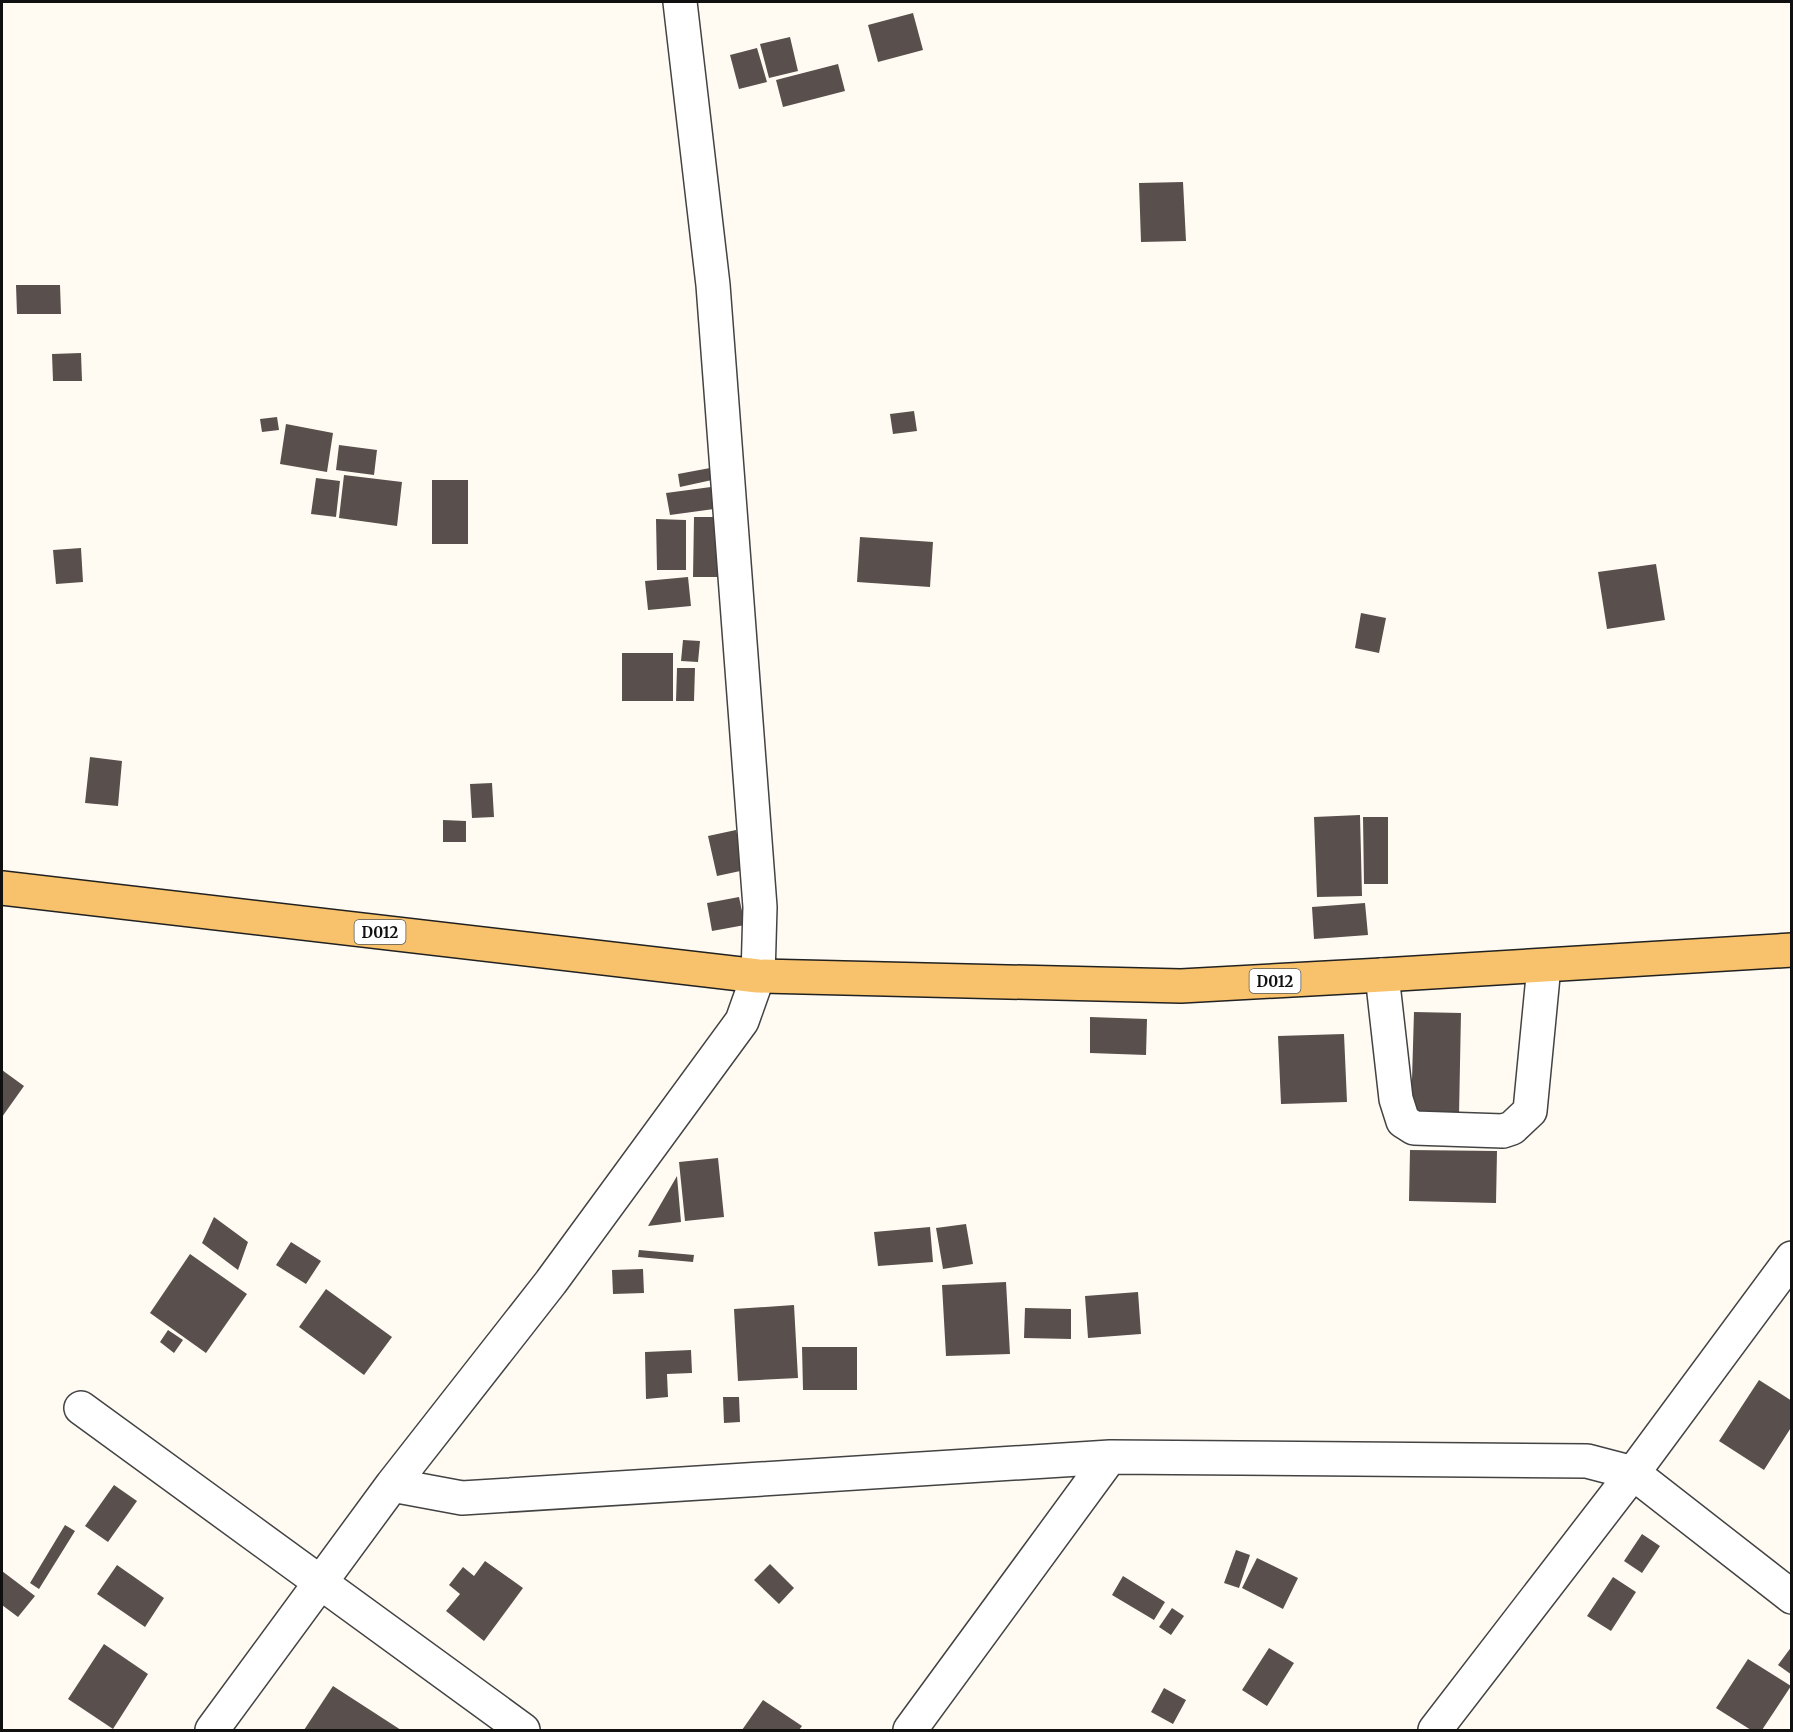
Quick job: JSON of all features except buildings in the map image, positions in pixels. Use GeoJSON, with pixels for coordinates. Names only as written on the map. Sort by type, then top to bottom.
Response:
{"type":"FeatureCollection","features":[{"type":"Feature","properties":{"kind":"main road","name":"D012"},"geometry":{"type":"LineString","coordinates":[[2,888],[758,976],[1181,986],[1791,950]]}},
{"type":"Feature","properties":{"kind":"street"},"geometry":{"type":"LineString","coordinates":[[212,1731],[392,1485],[550,1282],[742,1021],[758,976],[760,907],[713,285],[680,2]]}},
{"type":"Feature","properties":{"kind":"street"},"geometry":{"type":"LineString","coordinates":[[1382,975],[1396,1100],[1403,1121],[1414,1128],[1503,1131],[1512,1128],[1530,1111],[1544,966]]}},
{"type":"Feature","properties":{"kind":"street"},"geometry":{"type":"LineString","coordinates":[[1435,1731],[1633,1473],[1791,1258]]}},
{"type":"Feature","properties":{"kind":"street"},"geometry":{"type":"LineString","coordinates":[[81,1408],[523,1731]]}},
{"type":"Feature","properties":{"kind":"street"},"geometry":{"type":"LineString","coordinates":[[392,1485],[462,1498],[1110,1457],[1587,1461],[1633,1473],[1791,1598]]}},
{"type":"Feature","properties":{"kind":"street"},"geometry":{"type":"LineString","coordinates":[[910,1731],[1110,1457]]}}]}
